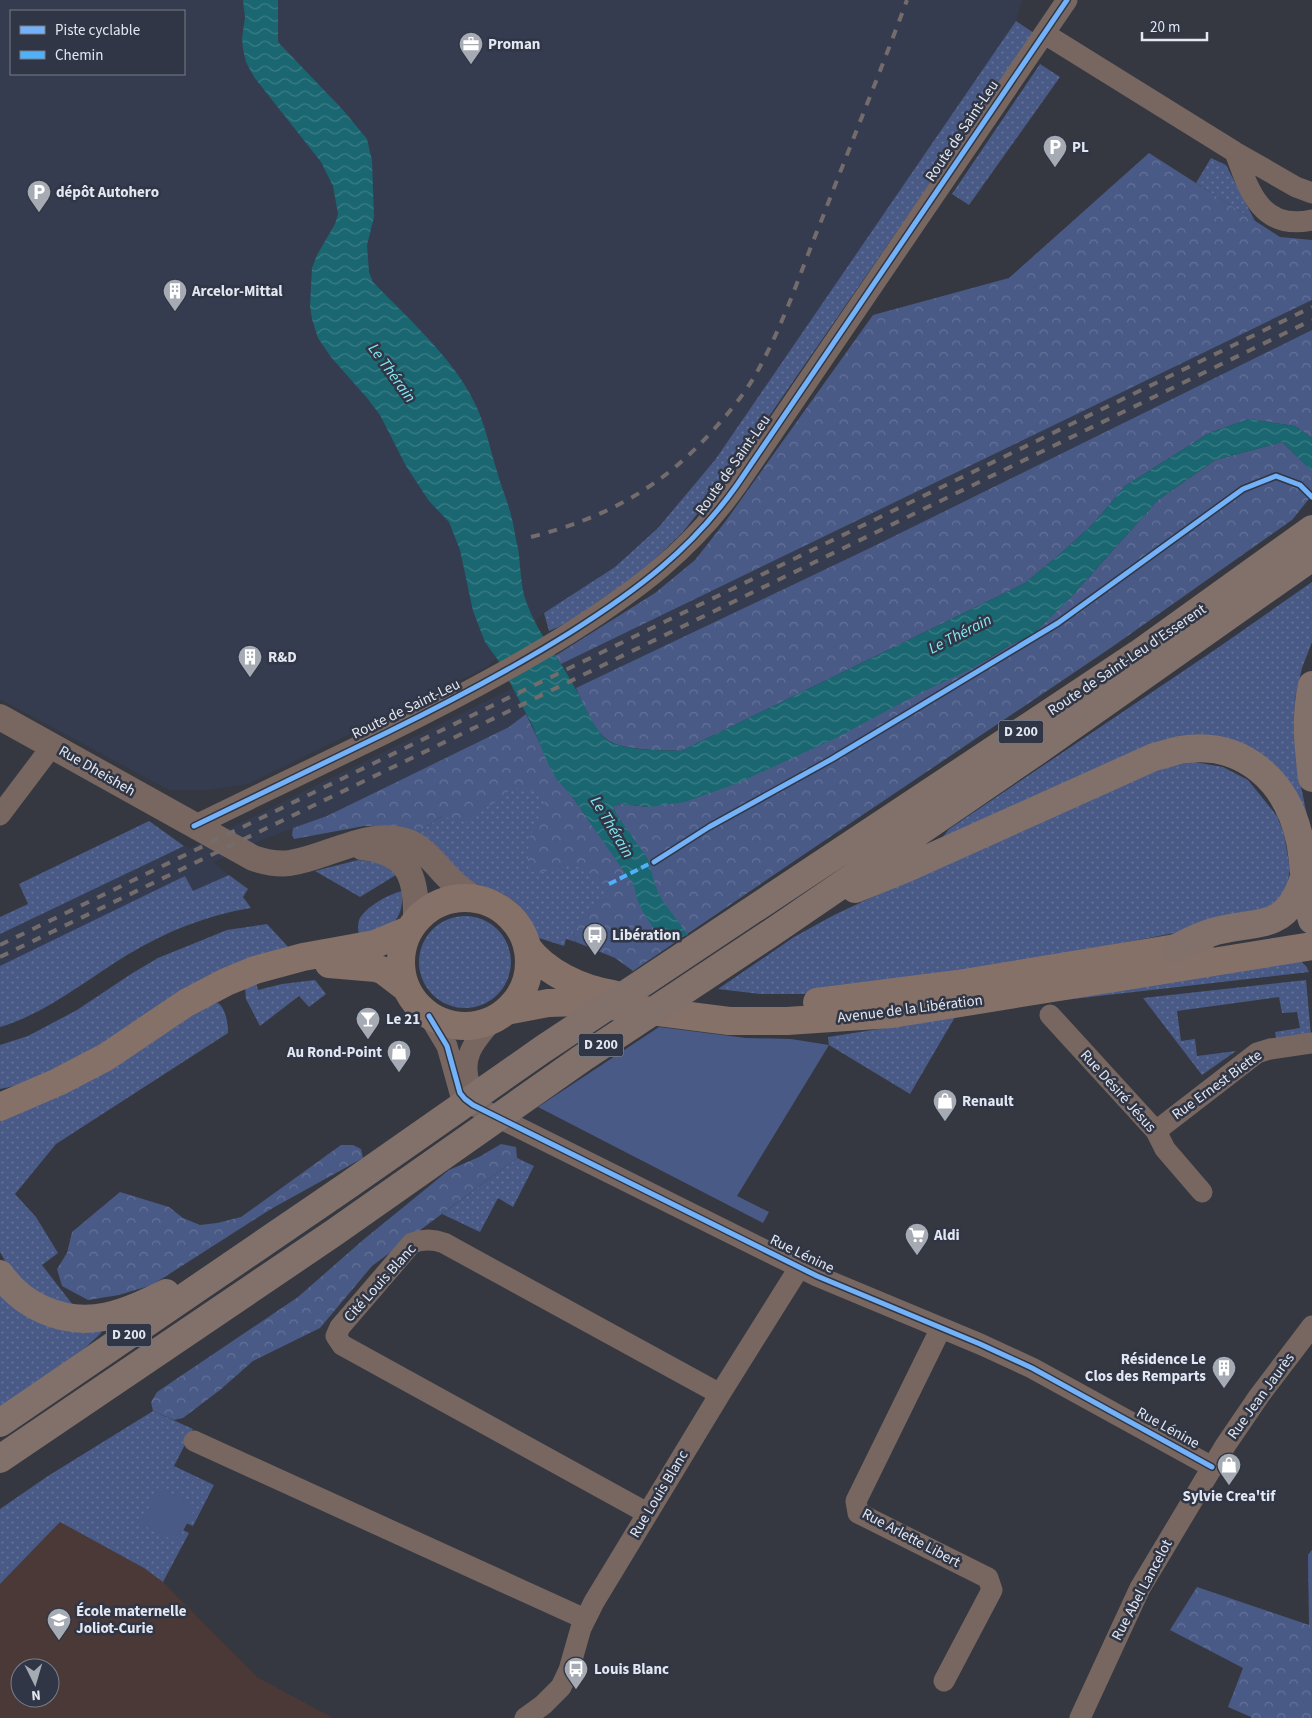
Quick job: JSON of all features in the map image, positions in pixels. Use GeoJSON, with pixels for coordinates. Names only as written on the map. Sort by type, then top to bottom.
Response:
{"type":"FeatureCollection","features":[{"type":"Feature","properties":{"kind":"main road","name":"D 200"},"geometry":{"type":"LineString","coordinates":[[0,1459],[584,1057],[768,935],[1047,744],[1308,542]]}},
{"type":"Feature","properties":{"kind":"main road","name":"Route de Saint-Leu d'Esserent"},"geometry":{"type":"LineString","coordinates":[[259,1246],[635,987],[1308,542]]}},
{"type":"Feature","properties":{"kind":"main road"},"geometry":{"type":"LineString","coordinates":[[1312,685],[1308,737],[1312,778]]}},
{"type":"Feature","properties":{"kind":"main road"},"geometry":{"type":"LineString","coordinates":[[805,909],[907,868],[1138,764],[1166,754],[1194,749],[1217,750],[1241,757],[1261,770],[1278,787],[1291,811],[1298,830],[1312,920]]}},
{"type":"Feature","properties":{"kind":"main road"},"geometry":{"type":"LineString","coordinates":[[1176,948],[1206,934],[1262,924],[1279,918],[1296,899],[1304,877]]}},
{"type":"Feature","properties":{"kind":"main road"},"geometry":{"type":"LineString","coordinates":[[0,1107],[106,1057],[201,994],[239,976],[275,964],[320,953],[370,946],[383,942],[412,925],[428,909],[443,901],[475,898],[498,907],[511,917],[520,930],[527,947],[529,964],[526,982],[518,998],[500,1015],[478,1025],[445,1024],[430,1016],[412,1000],[405,987],[401,972],[400,958],[403,943],[412,925]]}},
{"type":"Feature","properties":{"kind":"main road","name":"Avenue de la Libération"},"geometry":{"type":"LineString","coordinates":[[527,947],[547,968],[561,976],[596,990],[679,1006],[717,1009],[763,1007],[908,991],[1312,927]]}},
{"type":"Feature","properties":{"kind":"main road","name":"Avenue de la Libération"},"geometry":{"type":"LineString","coordinates":[[500,1015],[548,1003],[580,1002],[729,1021],[787,1021],[892,1014],[1312,946]]}},
{"type":"Feature","properties":{"kind":"main road"},"geometry":{"type":"LineString","coordinates":[[275,964],[366,966],[384,971],[405,987]]}},
{"type":"Feature","properties":{"kind":"main road"},"geometry":{"type":"LineString","coordinates":[[0,1099],[31,1093]]}},
{"type":"Feature","properties":{"kind":"main road","name":"D 200"},"geometry":{"type":"LineString","coordinates":[[0,1423],[259,1246]]}},
{"type":"Feature","properties":{"kind":"main road"},"geometry":{"type":"LineString","coordinates":[[0,1274],[18,1296],[37,1307],[60,1316],[85,1320],[95,1319],[135,1309],[259,1246]]}},
{"type":"Feature","properties":{"kind":"main road"},"geometry":{"type":"LineString","coordinates":[[0,1478],[45,1443],[91,1397]]}},
{"type":"Feature","properties":{"kind":"street","name":"Route de Saint-Leu"},"geometry":{"type":"LineString","coordinates":[[194,826],[496,678],[611,606],[660,570],[685,548],[714,516],[737,485],[827,350],[1067,0]]}},
{"type":"Feature","properties":{"kind":"street"},"geometry":{"type":"LineString","coordinates":[[1045,34],[1235,152],[1296,187],[1312,193]]}},
{"type":"Feature","properties":{"kind":"street"},"geometry":{"type":"LineString","coordinates":[[1235,152],[1246,184],[1260,206],[1277,219],[1288,222],[1300,223],[1312,220]]}},
{"type":"Feature","properties":{"kind":"street","name":"Rue Dheisheh"},"geometry":{"type":"LineString","coordinates":[[0,717],[194,826]]}},
{"type":"Feature","properties":{"kind":"street"},"geometry":{"type":"LineString","coordinates":[[0,814],[52,746]]}},
{"type":"Feature","properties":{"kind":"street"},"geometry":{"type":"LineString","coordinates":[[194,826],[253,858],[267,862],[289,864],[376,839],[397,838],[422,850],[451,881],[475,898]]}},
{"type":"Feature","properties":{"kind":"street"},"geometry":{"type":"LineString","coordinates":[[344,848],[364,847],[376,850],[397,858],[404,864],[416,890],[412,925]]}},
{"type":"Feature","properties":{"kind":"street","name":"Rue Lénine"},"geometry":{"type":"LineString","coordinates":[[492,1113],[483,1106],[473,1092],[466,1068],[472,1047],[500,1015]]}},
{"type":"Feature","properties":{"kind":"street","name":"Rue Désiré Jésus"},"geometry":{"type":"LineString","coordinates":[[1050,1015],[1156,1131],[1165,1149],[1202,1192]]}},
{"type":"Feature","properties":{"kind":"street","name":"Rue Lénine"},"geometry":{"type":"LineString","coordinates":[[430,1016],[447,1046],[460,1092],[465,1099],[474,1105],[799,1268],[1038,1371],[1212,1467]]}},
{"type":"Feature","properties":{"kind":"street","name":"Rue Ernest Biette"},"geometry":{"type":"LineString","coordinates":[[1156,1131],[1257,1053],[1270,1049],[1312,1043]]}},
{"type":"Feature","properties":{"kind":"street","name":"Cité Louis Blanc"},"geometry":{"type":"LineString","coordinates":[[647,1513],[342,1345],[336,1336],[340,1327],[412,1243],[427,1239],[436,1240],[720,1394]]}},
{"type":"Feature","properties":{"kind":"street","name":"Rue Louis Blanc"},"geometry":{"type":"LineString","coordinates":[[525,1718],[551,1709],[565,1679],[585,1619],[647,1513],[799,1268]]}},
{"type":"Feature","properties":{"kind":"street","name":"Rue Jean Jaurès"},"geometry":{"type":"LineString","coordinates":[[1212,1467],[1250,1408],[1312,1326]]}},
{"type":"Feature","properties":{"kind":"street","name":"Rue Arlette Libert"},"geometry":{"type":"LineString","coordinates":[[941,1328],[856,1501],[858,1512],[988,1578],[992,1590],[944,1681]]}},
{"type":"Feature","properties":{"kind":"street"},"geometry":{"type":"LineString","coordinates":[[194,1441],[585,1619]]}},
{"type":"Feature","properties":{"kind":"street","name":"Rue Abel Lancelot"},"geometry":{"type":"LineString","coordinates":[[1080,1718],[1140,1588],[1212,1467]]}},
{"type":"Feature","properties":{"kind":"shaded area"},"geometry":{"type":"Polygon","coordinates":[[[0,0],[1022,0],[1016,21],[715,460],[658,528],[615,567],[544,613],[487,667],[248,784],[208,790],[169,790],[0,699],[0,0]]]}},
{"type":"Feature","properties":{"kind":"shaded area"},"geometry":{"type":"Polygon","coordinates":[[[1312,300],[1312,330],[870,548],[576,688],[526,714],[509,727],[327,816],[262,840],[214,862],[229,875],[0,980],[0,929],[139,862],[184,846],[190,848],[561,664],[1312,300]]]}},
{"type":"Feature","properties":{"kind":"shaded area"},"geometry":{"type":"Polygon","coordinates":[[[60,1522],[144,1568],[161,1580],[257,1677],[333,1718],[0,1718],[0,1584],[60,1522]]]}},
{"type":"Feature","properties":{"kind":"green space"},"geometry":{"type":"Polygon","coordinates":[[[1016,21],[1034,33],[727,477],[682,533],[633,580],[582,616],[549,631],[544,613],[615,567],[658,528],[715,460],[1016,21]]]}},
{"type":"Feature","properties":{"kind":"green space"},"geometry":{"type":"Polygon","coordinates":[[[1040,64],[1060,77],[969,205],[952,194],[1040,64]]]}},
{"type":"Feature","properties":{"kind":"green space"},"geometry":{"type":"Polygon","coordinates":[[[1149,153],[1280,237],[1312,240],[1312,300],[561,664],[555,656],[655,593],[695,560],[725,522],[873,315],[1009,278],[1149,153]]]}},
{"type":"Feature","properties":{"kind":"green space"},"geometry":{"type":"Polygon","coordinates":[[[1211,158],[1226,165],[1255,221],[1196,183],[1211,158]]]}},
{"type":"Feature","properties":{"kind":"green space"},"geometry":{"type":"Polygon","coordinates":[[[1312,330],[1312,438],[1295,426],[1249,419],[1209,433],[1125,486],[1092,525],[1025,583],[681,751],[630,748],[612,742],[601,734],[588,714],[576,688],[870,548],[1312,330]]]}},
{"type":"Feature","properties":{"kind":"green space"},"geometry":{"type":"Polygon","coordinates":[[[1282,442],[1312,471],[1312,495],[1292,520],[1112,647],[633,971],[615,958],[576,942],[573,933],[574,926],[611,893],[600,880],[573,865],[539,873],[529,871],[529,839],[545,802],[539,793],[526,789],[512,788],[494,803],[462,822],[442,816],[416,834],[398,827],[364,826],[294,839],[292,835],[293,828],[327,816],[509,727],[526,714],[557,780],[571,795],[627,876],[614,806],[621,804],[649,807],[922,692],[988,659],[1010,645],[1033,634],[1071,597],[1158,500],[1215,460],[1282,442]]]}},
{"type":"Feature","properties":{"kind":"green space"},"geometry":{"type":"Polygon","coordinates":[[[1312,582],[1312,642],[1302,668],[1295,699],[1294,727],[1296,762],[1312,840],[1307,832],[1214,738],[942,838],[949,829],[1312,582]]]}},
{"type":"Feature","properties":{"kind":"green space"},"geometry":{"type":"Polygon","coordinates":[[[544,755],[549,766],[629,877],[573,933],[576,942],[566,939],[564,946],[539,938],[525,914],[515,902],[502,893],[470,882],[416,834],[442,816],[544,755]]]}},
{"type":"Feature","properties":{"kind":"green space"},"geometry":{"type":"Polygon","coordinates":[[[1194,762],[1223,767],[1248,780],[1277,816],[1284,834],[1290,869],[1287,887],[1278,902],[1258,915],[1211,926],[899,986],[825,994],[760,994],[718,989],[794,937],[834,915],[960,856],[1132,781],[1165,767],[1194,762]]]}},
{"type":"Feature","properties":{"kind":"green space"},"geometry":{"type":"Polygon","coordinates":[[[149,821],[184,846],[0,934],[0,917],[28,904],[19,884],[149,821]]]}},
{"type":"Feature","properties":{"kind":"green space"},"geometry":{"type":"Polygon","coordinates":[[[358,860],[382,863],[396,875],[360,897],[315,871],[358,860]]]}},
{"type":"Feature","properties":{"kind":"green space"},"geometry":{"type":"Polygon","coordinates":[[[229,875],[248,889],[243,897],[251,908],[202,920],[156,939],[127,955],[50,1005],[0,1027],[0,966],[185,876],[193,891],[229,875]]]}},
{"type":"Feature","properties":{"kind":"green space"},"geometry":{"type":"Polygon","coordinates":[[[402,891],[402,903],[397,919],[378,932],[359,940],[358,922],[366,910],[391,895],[402,891]]]}},
{"type":"Feature","properties":{"kind":"green space"},"geometry":{"type":"Polygon","coordinates":[[[465,916],[483,919],[498,929],[508,944],[511,962],[508,980],[498,995],[483,1005],[465,1008],[447,1005],[432,995],[422,980],[419,962],[422,944],[432,929],[447,919],[465,916]]]}},
{"type":"Feature","properties":{"kind":"green space"},"geometry":{"type":"Polygon","coordinates":[[[267,924],[291,950],[112,1039],[65,1065],[18,1085],[0,1089],[0,1045],[28,1036],[77,1010],[158,958],[227,930],[267,924]]]}},
{"type":"Feature","properties":{"kind":"green space"},"geometry":{"type":"Polygon","coordinates":[[[1299,960],[1306,966],[1309,972],[1029,1004],[1299,960]]]}},
{"type":"Feature","properties":{"kind":"green space"},"geometry":{"type":"Polygon","coordinates":[[[315,980],[326,994],[309,1007],[299,996],[260,1026],[246,999],[245,987],[256,982],[258,990],[282,984],[315,980]]]}},
{"type":"Feature","properties":{"kind":"green space"},"geometry":{"type":"Polygon","coordinates":[[[1306,980],[1311,1035],[1276,1038],[1275,1032],[1300,1028],[1297,1012],[1282,1013],[1279,997],[1177,1011],[1181,1041],[1195,1039],[1197,1056],[1236,1051],[1202,1075],[1143,998],[1306,980]]]}},
{"type":"Feature","properties":{"kind":"green space"},"geometry":{"type":"Polygon","coordinates":[[[218,1003],[225,1012],[228,1033],[56,1144],[15,1194],[36,1217],[58,1253],[42,1265],[76,1309],[34,1294],[12,1273],[0,1252],[0,1115],[193,1013],[211,1004],[218,1003]]]}},
{"type":"Feature","properties":{"kind":"green space"},"geometry":{"type":"Polygon","coordinates":[[[955,1017],[910,1094],[829,1045],[828,1037],[955,1017]]]}},
{"type":"Feature","properties":{"kind":"green space"},"geometry":{"type":"Polygon","coordinates":[[[659,1027],[746,1038],[791,1039],[829,1045],[737,1196],[769,1212],[763,1223],[538,1107],[659,1027]]]}},
{"type":"Feature","properties":{"kind":"green space"},"geometry":{"type":"Polygon","coordinates":[[[501,1144],[516,1147],[517,1158],[372,1266],[320,1328],[253,1361],[220,1390],[183,1418],[174,1420],[153,1411],[151,1402],[157,1392],[298,1297],[363,1240],[449,1170],[479,1157],[501,1144]]]}},
{"type":"Feature","properties":{"kind":"green space"},"geometry":{"type":"Polygon","coordinates":[[[341,1145],[353,1145],[361,1149],[363,1158],[271,1209],[152,1285],[119,1295],[88,1300],[62,1286],[57,1269],[67,1253],[72,1232],[120,1192],[169,1207],[183,1218],[200,1225],[217,1223],[241,1217],[341,1145]]]}},
{"type":"Feature","properties":{"kind":"green space"},"geometry":{"type":"Polygon","coordinates":[[[517,1158],[534,1166],[513,1207],[498,1198],[480,1232],[442,1214],[517,1158]]]}},
{"type":"Feature","properties":{"kind":"green space"},"geometry":{"type":"Polygon","coordinates":[[[0,1287],[101,1331],[101,1333],[85,1348],[0,1409],[0,1287]]]}},
{"type":"Feature","properties":{"kind":"green space"},"geometry":{"type":"Polygon","coordinates":[[[153,1411],[193,1429],[174,1466],[214,1485],[193,1526],[187,1523],[183,1530],[189,1533],[163,1582],[144,1568],[60,1522],[0,1584],[0,1509],[48,1476],[153,1411]]]}},
{"type":"Feature","properties":{"kind":"green space"},"geometry":{"type":"Polygon","coordinates":[[[159,1487],[196,1506],[177,1542],[141,1524],[159,1487]]]}},
{"type":"Feature","properties":{"kind":"green space"},"geometry":{"type":"Polygon","coordinates":[[[1312,1550],[1312,1718],[1251,1718],[1228,1707],[1243,1668],[1170,1630],[1197,1587],[1309,1625],[1308,1555],[1312,1550]]]}},
{"type":"Feature","properties":{"kind":"green space"},"geometry":{"type":"Polygon","coordinates":[[[1312,1550],[1312,1718],[1308,1555],[1312,1550]]]}},
{"type":"Feature","properties":{"kind":"water","name":"Le Thérain"},"geometry":{"type":"Polygon","coordinates":[[[243,0],[278,0],[278,42],[343,110],[367,139],[372,161],[374,217],[367,245],[369,272],[373,282],[432,342],[469,392],[483,424],[512,519],[523,590],[527,604],[537,626],[568,676],[593,723],[602,736],[614,744],[643,749],[681,751],[1025,583],[1092,525],[1125,486],[1209,433],[1249,419],[1295,426],[1312,438],[1312,471],[1282,442],[1215,460],[1158,500],[1071,597],[1033,634],[1010,645],[969,670],[922,692],[836,738],[738,783],[685,802],[649,807],[621,804],[614,806],[615,812],[648,859],[655,885],[662,900],[688,935],[664,941],[643,911],[632,882],[571,795],[557,780],[532,725],[500,663],[485,642],[473,611],[460,550],[449,522],[429,501],[406,466],[380,415],[331,357],[318,338],[310,306],[312,268],[317,255],[335,224],[338,214],[333,186],[321,162],[254,77],[246,62],[242,39],[245,17],[243,0]]]}},
{"type":"Feature","properties":{"kind":"railway"},"geometry":{"type":"LineString","coordinates":[[531,537],[585,520],[632,497],[654,483],[676,467],[696,448],[722,421],[743,394],[767,354],[784,316],[907,0]]}},
{"type":"Feature","properties":{"kind":"railway"},"geometry":{"type":"LineString","coordinates":[[0,945],[1312,307]]}},
{"type":"Feature","properties":{"kind":"railway"},"geometry":{"type":"LineString","coordinates":[[0,957],[1312,320]]}},
{"type":"Feature","properties":{"kind":"marked path"},"geometry":{"type":"LineString","coordinates":[[609,884],[657,860]]}},
{"type":"Feature","properties":{"kind":"cycle path"},"geometry":{"type":"LineString","coordinates":[[194,826],[412,720],[504,672],[549,646],[618,600],[662,567],[682,549],[737,485],[1067,0]]}},
{"type":"Feature","properties":{"kind":"cycle path"},"geometry":{"type":"LineString","coordinates":[[654,862],[709,827],[832,759],[1058,623],[1243,489],[1276,476],[1300,485],[1312,497]]}},
{"type":"Feature","properties":{"kind":"cycle path"},"geometry":{"type":"LineString","coordinates":[[429,1016],[447,1046],[460,1093],[473,1105],[817,1276],[980,1344],[1032,1368],[1212,1467]]}},
{"type":"Feature","properties":{"kind":"place","name":"Proman"},"geometry":{"type":"Point","coordinates":[471,65]}},
{"type":"Feature","properties":{"kind":"place","name":"PL"},"geometry":{"type":"Point","coordinates":[1055,168]}},
{"type":"Feature","properties":{"kind":"place","name":"dépôt Autohero"},"geometry":{"type":"Point","coordinates":[39,213]}},
{"type":"Feature","properties":{"kind":"place","name":"Arcelor-Mittal"},"geometry":{"type":"Point","coordinates":[175,312]}},
{"type":"Feature","properties":{"kind":"place","name":"R&D"},"geometry":{"type":"Point","coordinates":[250,678]}},
{"type":"Feature","properties":{"kind":"place","name":"Libération"},"geometry":{"type":"Point","coordinates":[595,956]}},
{"type":"Feature","properties":{"kind":"place","name":"Le 21"},"geometry":{"type":"Point","coordinates":[368,1040]}},
{"type":"Feature","properties":{"kind":"place","name":"Au Rond-Point"},"geometry":{"type":"Point","coordinates":[399,1073]}},
{"type":"Feature","properties":{"kind":"place","name":"Renault"},"geometry":{"type":"Point","coordinates":[945,1122]}},
{"type":"Feature","properties":{"kind":"place","name":"Aldi"},"geometry":{"type":"Point","coordinates":[917,1256]}},
{"type":"Feature","properties":{"kind":"place","name":"Résidence Le Clos des Remparts"},"geometry":{"type":"Point","coordinates":[1224,1389]}},
{"type":"Feature","properties":{"kind":"place","name":"Sylvie Crea'tif"},"geometry":{"type":"Point","coordinates":[1229,1486]}},
{"type":"Feature","properties":{"kind":"place","name":"École maternelle Joliot-Curie"},"geometry":{"type":"Point","coordinates":[59,1641]}},
{"type":"Feature","properties":{"kind":"place","name":"Louis Blanc"},"geometry":{"type":"Point","coordinates":[576,1690]}}]}
